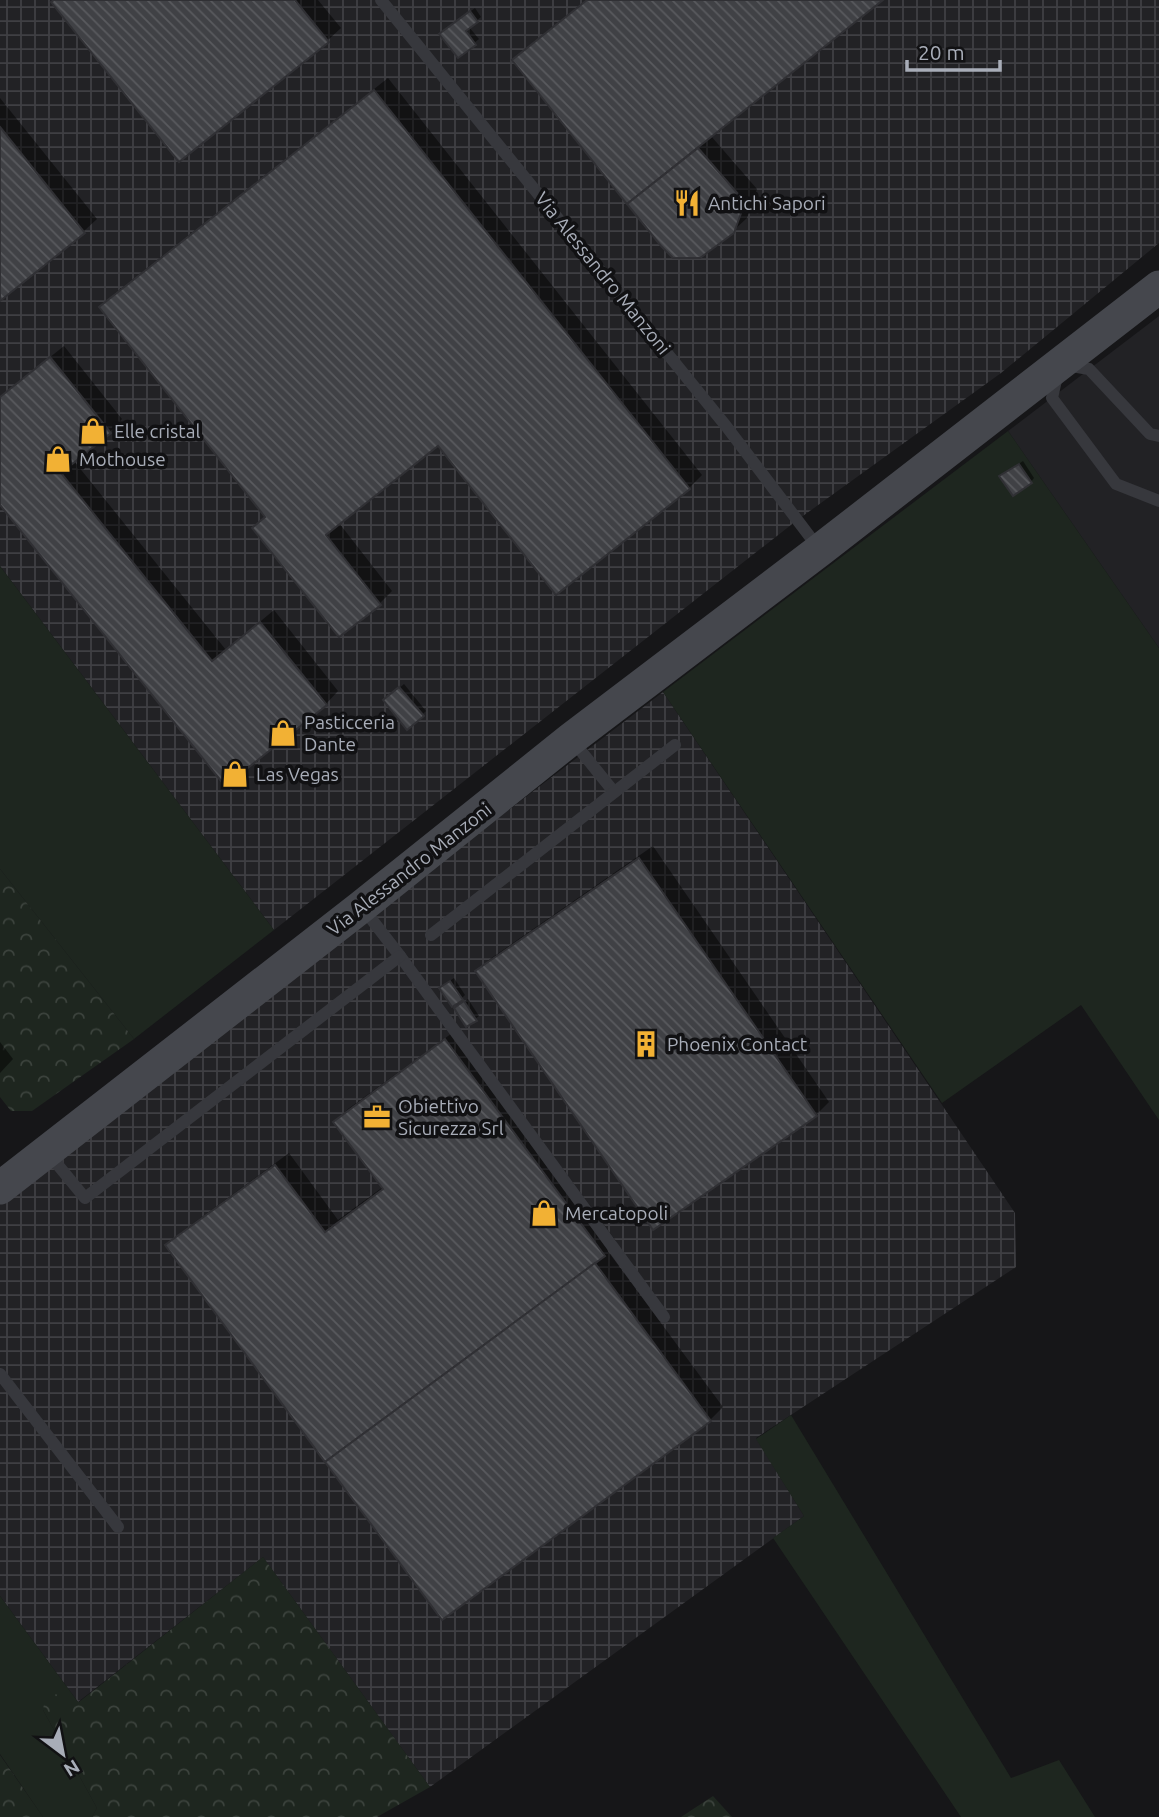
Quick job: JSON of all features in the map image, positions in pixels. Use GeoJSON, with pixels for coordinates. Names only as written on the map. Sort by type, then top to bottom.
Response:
{"type":"FeatureCollection","features":[{"type":"Feature","properties":{"kind":"main road","name":"Via Alessandro Manzoni"},"geometry":{"type":"LineString","coordinates":[[0,1188],[48,1153],[572,739],[1159,287]]}},
{"type":"Feature","properties":{"kind":"lane","name":"Via Alessandro Manzoni"},"geometry":{"type":"LineString","coordinates":[[381,0],[726,426],[820,550]]}},
{"type":"Feature","properties":{"kind":"lane"},"geometry":{"type":"LineString","coordinates":[[1159,436],[1150,434],[1089,369],[1059,364],[1052,398],[1116,484],[1159,501]]}},
{"type":"Feature","properties":{"kind":"lane"},"geometry":{"type":"LineString","coordinates":[[572,739],[614,792]]}},
{"type":"Feature","properties":{"kind":"lane"},"geometry":{"type":"LineString","coordinates":[[431,935],[675,745]]}},
{"type":"Feature","properties":{"kind":"lane"},"geometry":{"type":"LineString","coordinates":[[361,907],[400,956],[664,1317]]}},
{"type":"Feature","properties":{"kind":"lane"},"geometry":{"type":"LineString","coordinates":[[48,1153],[85,1198],[400,956]]}},
{"type":"Feature","properties":{"kind":"lane"},"geometry":{"type":"LineString","coordinates":[[0,1374],[118,1527]]}},
{"type":"Feature","properties":{"kind":"shaded area"},"geometry":{"type":"Polygon","coordinates":[[[0,0],[1159,0],[1159,243],[1001,373],[796,521],[274,930],[0,566],[0,0]]]}},
{"type":"Feature","properties":{"kind":"shaded area"},"geometry":{"type":"Polygon","coordinates":[[[1159,316],[1159,648],[1008,431],[1159,316]]]}},
{"type":"Feature","properties":{"kind":"shaded area"},"geometry":{"type":"Polygon","coordinates":[[[663,692],[1015,1213],[1016,1267],[756,1438],[804,1516],[430,1787],[263,1557],[78,1702],[0,1596],[0,1199],[663,692]]]}},
{"type":"Feature","properties":{"kind":"green space"},"geometry":{"type":"Polygon","coordinates":[[[1008,431],[1159,648],[1159,1120],[1081,1005],[942,1103],[663,692],[1008,431]]]}},
{"type":"Feature","properties":{"kind":"green space"},"geometry":{"type":"Polygon","coordinates":[[[0,566],[274,930],[134,1039],[0,869],[0,566]]]}},
{"type":"Feature","properties":{"kind":"green space"},"geometry":{"type":"Polygon","coordinates":[[[0,869],[134,1039],[32,1111],[11,1111],[0,1097],[0,869]]]}},
{"type":"Feature","properties":{"kind":"green space"},"geometry":{"type":"Polygon","coordinates":[[[791,1415],[1011,1778],[1059,1760],[1095,1817],[961,1817],[773,1538],[804,1516],[756,1439],[791,1415]]]}},
{"type":"Feature","properties":{"kind":"green space"},"geometry":{"type":"Polygon","coordinates":[[[263,1557],[430,1787],[377,1817],[92,1817],[97,1808],[43,1710],[46,1691],[79,1702],[263,1557]]]}},
{"type":"Feature","properties":{"kind":"green space"},"geometry":{"type":"Polygon","coordinates":[[[0,1596],[78,1702],[43,1710],[97,1808],[92,1817],[43,1817],[0,1754],[0,1596]]]}},
{"type":"Feature","properties":{"kind":"green space"},"geometry":{"type":"Polygon","coordinates":[[[0,1755],[43,1817],[0,1817],[0,1755]]]}},
{"type":"Feature","properties":{"kind":"green space"},"geometry":{"type":"Polygon","coordinates":[[[713,1796],[732,1817],[681,1817],[713,1796]]]}},
{"type":"Feature","properties":{"kind":"building"},"geometry":{"type":"Polygon","coordinates":[[[295,0],[329,42],[179,162],[51,2],[295,0]]]}},
{"type":"Feature","properties":{"kind":"building"},"geometry":{"type":"Polygon","coordinates":[[[587,0],[883,0],[627,204],[512,60],[587,0]]]}},
{"type":"Feature","properties":{"kind":"building"},"geometry":{"type":"Polygon","coordinates":[[[470,11],[478,22],[466,31],[476,45],[458,58],[439,34],[470,11]]]}},
{"type":"Feature","properties":{"kind":"building"},"geometry":{"type":"Polygon","coordinates":[[[374,90],[690,489],[556,595],[438,446],[326,535],[381,605],[339,637],[252,528],[265,517],[99,307],[374,90]]]}},
{"type":"Feature","properties":{"kind":"building"},"geometry":{"type":"Polygon","coordinates":[[[0,127],[85,233],[0,301],[0,127]]]}},
{"type":"Feature","properties":{"kind":"building","name":"Antichi Sapori"},"geometry":{"type":"Polygon","coordinates":[[[698,148],[745,202],[734,233],[700,258],[673,258],[627,204],[698,148]]]}},
{"type":"Feature","properties":{"kind":"building"},"geometry":{"type":"Polygon","coordinates":[[[50,357],[111,433],[61,473],[212,661],[260,622],[327,705],[225,786],[0,505],[0,397],[50,357]]]}},
{"type":"Feature","properties":{"kind":"building"},"geometry":{"type":"Polygon","coordinates":[[[1019,464],[1032,483],[1013,496],[999,476],[1019,464]]]}},
{"type":"Feature","properties":{"kind":"building"},"geometry":{"type":"Polygon","coordinates":[[[399,687],[424,716],[407,730],[383,700],[399,687]]]}},
{"type":"Feature","properties":{"kind":"building","name":"Phoenix Contact"},"geometry":{"type":"Polygon","coordinates":[[[639,858],[817,1116],[653,1230],[475,971],[639,858]]]}},
{"type":"Feature","properties":{"kind":"building"},"geometry":{"type":"Polygon","coordinates":[[[450,981],[463,1000],[452,1007],[439,988],[450,981]]]}},
{"type":"Feature","properties":{"kind":"building"},"geometry":{"type":"Polygon","coordinates":[[[464,1001],[477,1021],[466,1027],[454,1008],[464,1001]]]}},
{"type":"Feature","properties":{"kind":"building"},"geometry":{"type":"Polygon","coordinates":[[[445,1039],[605,1256],[325,1462],[165,1245],[275,1165],[325,1232],[383,1189],[333,1122],[445,1039]]]}},
{"type":"Feature","properties":{"kind":"building"},"geometry":{"type":"Polygon","coordinates":[[[595,1263],[711,1421],[442,1620],[325,1462],[595,1263]]]}},
{"type":"Feature","properties":{"kind":"place","name":"Antichi Sapori"},"geometry":{"type":"Point","coordinates":[687,203]}},
{"type":"Feature","properties":{"kind":"place","name":"Elle cristal"},"geometry":{"type":"Point","coordinates":[93,431]}},
{"type":"Feature","properties":{"kind":"place","name":"Mothouse"},"geometry":{"type":"Point","coordinates":[58,459]}},
{"type":"Feature","properties":{"kind":"place","name":"Pasticceria Dante"},"geometry":{"type":"Point","coordinates":[283,733]}},
{"type":"Feature","properties":{"kind":"place","name":"Las Vegas"},"geometry":{"type":"Point","coordinates":[235,774]}},
{"type":"Feature","properties":{"kind":"place","name":"Phoenix Contact"},"geometry":{"type":"Point","coordinates":[646,1044]}},
{"type":"Feature","properties":{"kind":"place","name":"Obiettivo Sicurezza Srl"},"geometry":{"type":"Point","coordinates":[377,1117]}},
{"type":"Feature","properties":{"kind":"place","name":"Mercatopoli"},"geometry":{"type":"Point","coordinates":[544,1213]}}]}
